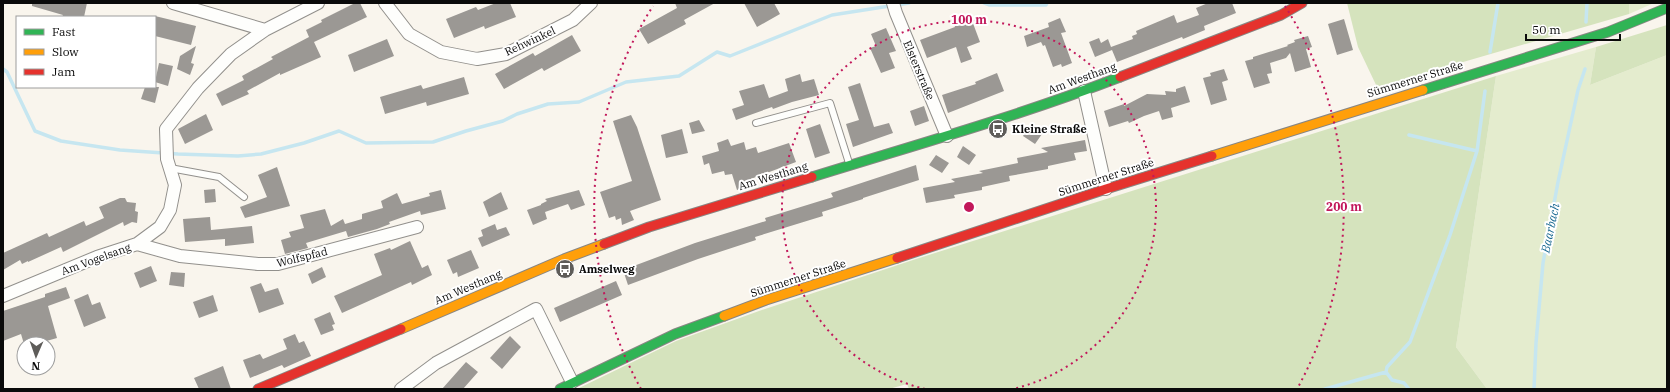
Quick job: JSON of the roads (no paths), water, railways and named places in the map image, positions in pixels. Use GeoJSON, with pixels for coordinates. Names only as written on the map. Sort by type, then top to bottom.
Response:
{"type":"FeatureCollection","features":[{"type":"Feature","properties":{"kind":"main road","name":"Am Westhang"},"geometry":{"type":"LineString","coordinates":[[258,389],[592,248],[649,227],[947,136],[1084,91],[1281,15],[1302,3]]}},
{"type":"Feature","properties":{"kind":"main road","name":"Sümmerner Straße"},"geometry":{"type":"LineString","coordinates":[[560,389],[573,386],[675,334],[766,300],[988,229],[1106,189],[1608,32],[1667,8]]}},
{"type":"Feature","properties":{"kind":"street","name":"Am Vogelsang"},"geometry":{"type":"LineString","coordinates":[[3,296],[97,257],[137,244],[160,226],[170,210],[175,184],[167,159],[166,128],[198,88],[231,54],[265,30],[318,3]]}},
{"type":"Feature","properties":{"kind":"street","name":"Rehwinkel"},"geometry":{"type":"LineString","coordinates":[[385,3],[409,34],[441,52],[477,59],[506,54],[573,20],[592,3]]}},
{"type":"Feature","properties":{"kind":"street"},"geometry":{"type":"LineString","coordinates":[[179,4],[265,30]]}},
{"type":"Feature","properties":{"kind":"street","name":"Elsterstraße"},"geometry":{"type":"LineString","coordinates":[[894,8],[947,136]]}},
{"type":"Feature","properties":{"kind":"street"},"geometry":{"type":"LineString","coordinates":[[1084,91],[1106,189]]}},
{"type":"Feature","properties":{"kind":"street","name":"Wolfspfad"},"geometry":{"type":"LineString","coordinates":[[137,244],[180,256],[258,264],[278,264],[417,227]]}},
{"type":"Feature","properties":{"kind":"street"},"geometry":{"type":"LineString","coordinates":[[401,389],[436,363],[536,309],[573,386]]}},
{"type":"Feature","properties":{"kind":"lane"},"geometry":{"type":"LineString","coordinates":[[756,123],[830,103],[850,165]]}},
{"type":"Feature","properties":{"kind":"lane"},"geometry":{"type":"LineString","coordinates":[[170,168],[219,177],[244,197]]}},
{"type":"Feature","properties":{"kind":"waterway"},"geometry":{"type":"LineString","coordinates":[[3,69],[7,72],[35,131],[61,141],[120,150],[238,156],[261,154],[304,143],[339,131],[366,143],[433,142],[503,121],[517,114],[548,104],[579,102],[626,82],[679,76],[717,52],[730,56],[832,15],[909,3]]}},
{"type":"Feature","properties":{"kind":"waterway"},"geometry":{"type":"LineString","coordinates":[[984,3],[989,5],[1046,5],[1047,3]]}},
{"type":"Feature","properties":{"kind":"waterway"},"geometry":{"type":"LineString","coordinates":[[1490,52],[1498,3]]}},
{"type":"Feature","properties":{"kind":"waterway","name":"Baarbach"},"geometry":{"type":"LineString","coordinates":[[1586,22],[1587,3]]}},
{"type":"Feature","properties":{"kind":"waterway","name":"Baarbach"},"geometry":{"type":"LineString","coordinates":[[1534,389],[1536,343],[1543,263],[1558,182],[1578,90],[1585,69]]}},
{"type":"Feature","properties":{"kind":"waterway"},"geometry":{"type":"LineString","coordinates":[[1409,389],[1404,383],[1392,380],[1386,372],[1387,367],[1410,342],[1450,235],[1477,151],[1485,91]]}},
{"type":"Feature","properties":{"kind":"waterway"},"geometry":{"type":"LineString","coordinates":[[1409,135],[1477,151]]}},
{"type":"Feature","properties":{"kind":"waterway"},"geometry":{"type":"LineString","coordinates":[[1325,389],[1386,372]]}},
{"type":"Feature","properties":{"kind":"place","name":"Kleine Straße"},"geometry":{"type":"Point","coordinates":[998,129]}},
{"type":"Feature","properties":{"kind":"place","name":"Amselweg"},"geometry":{"type":"Point","coordinates":[565,269]}}]}
